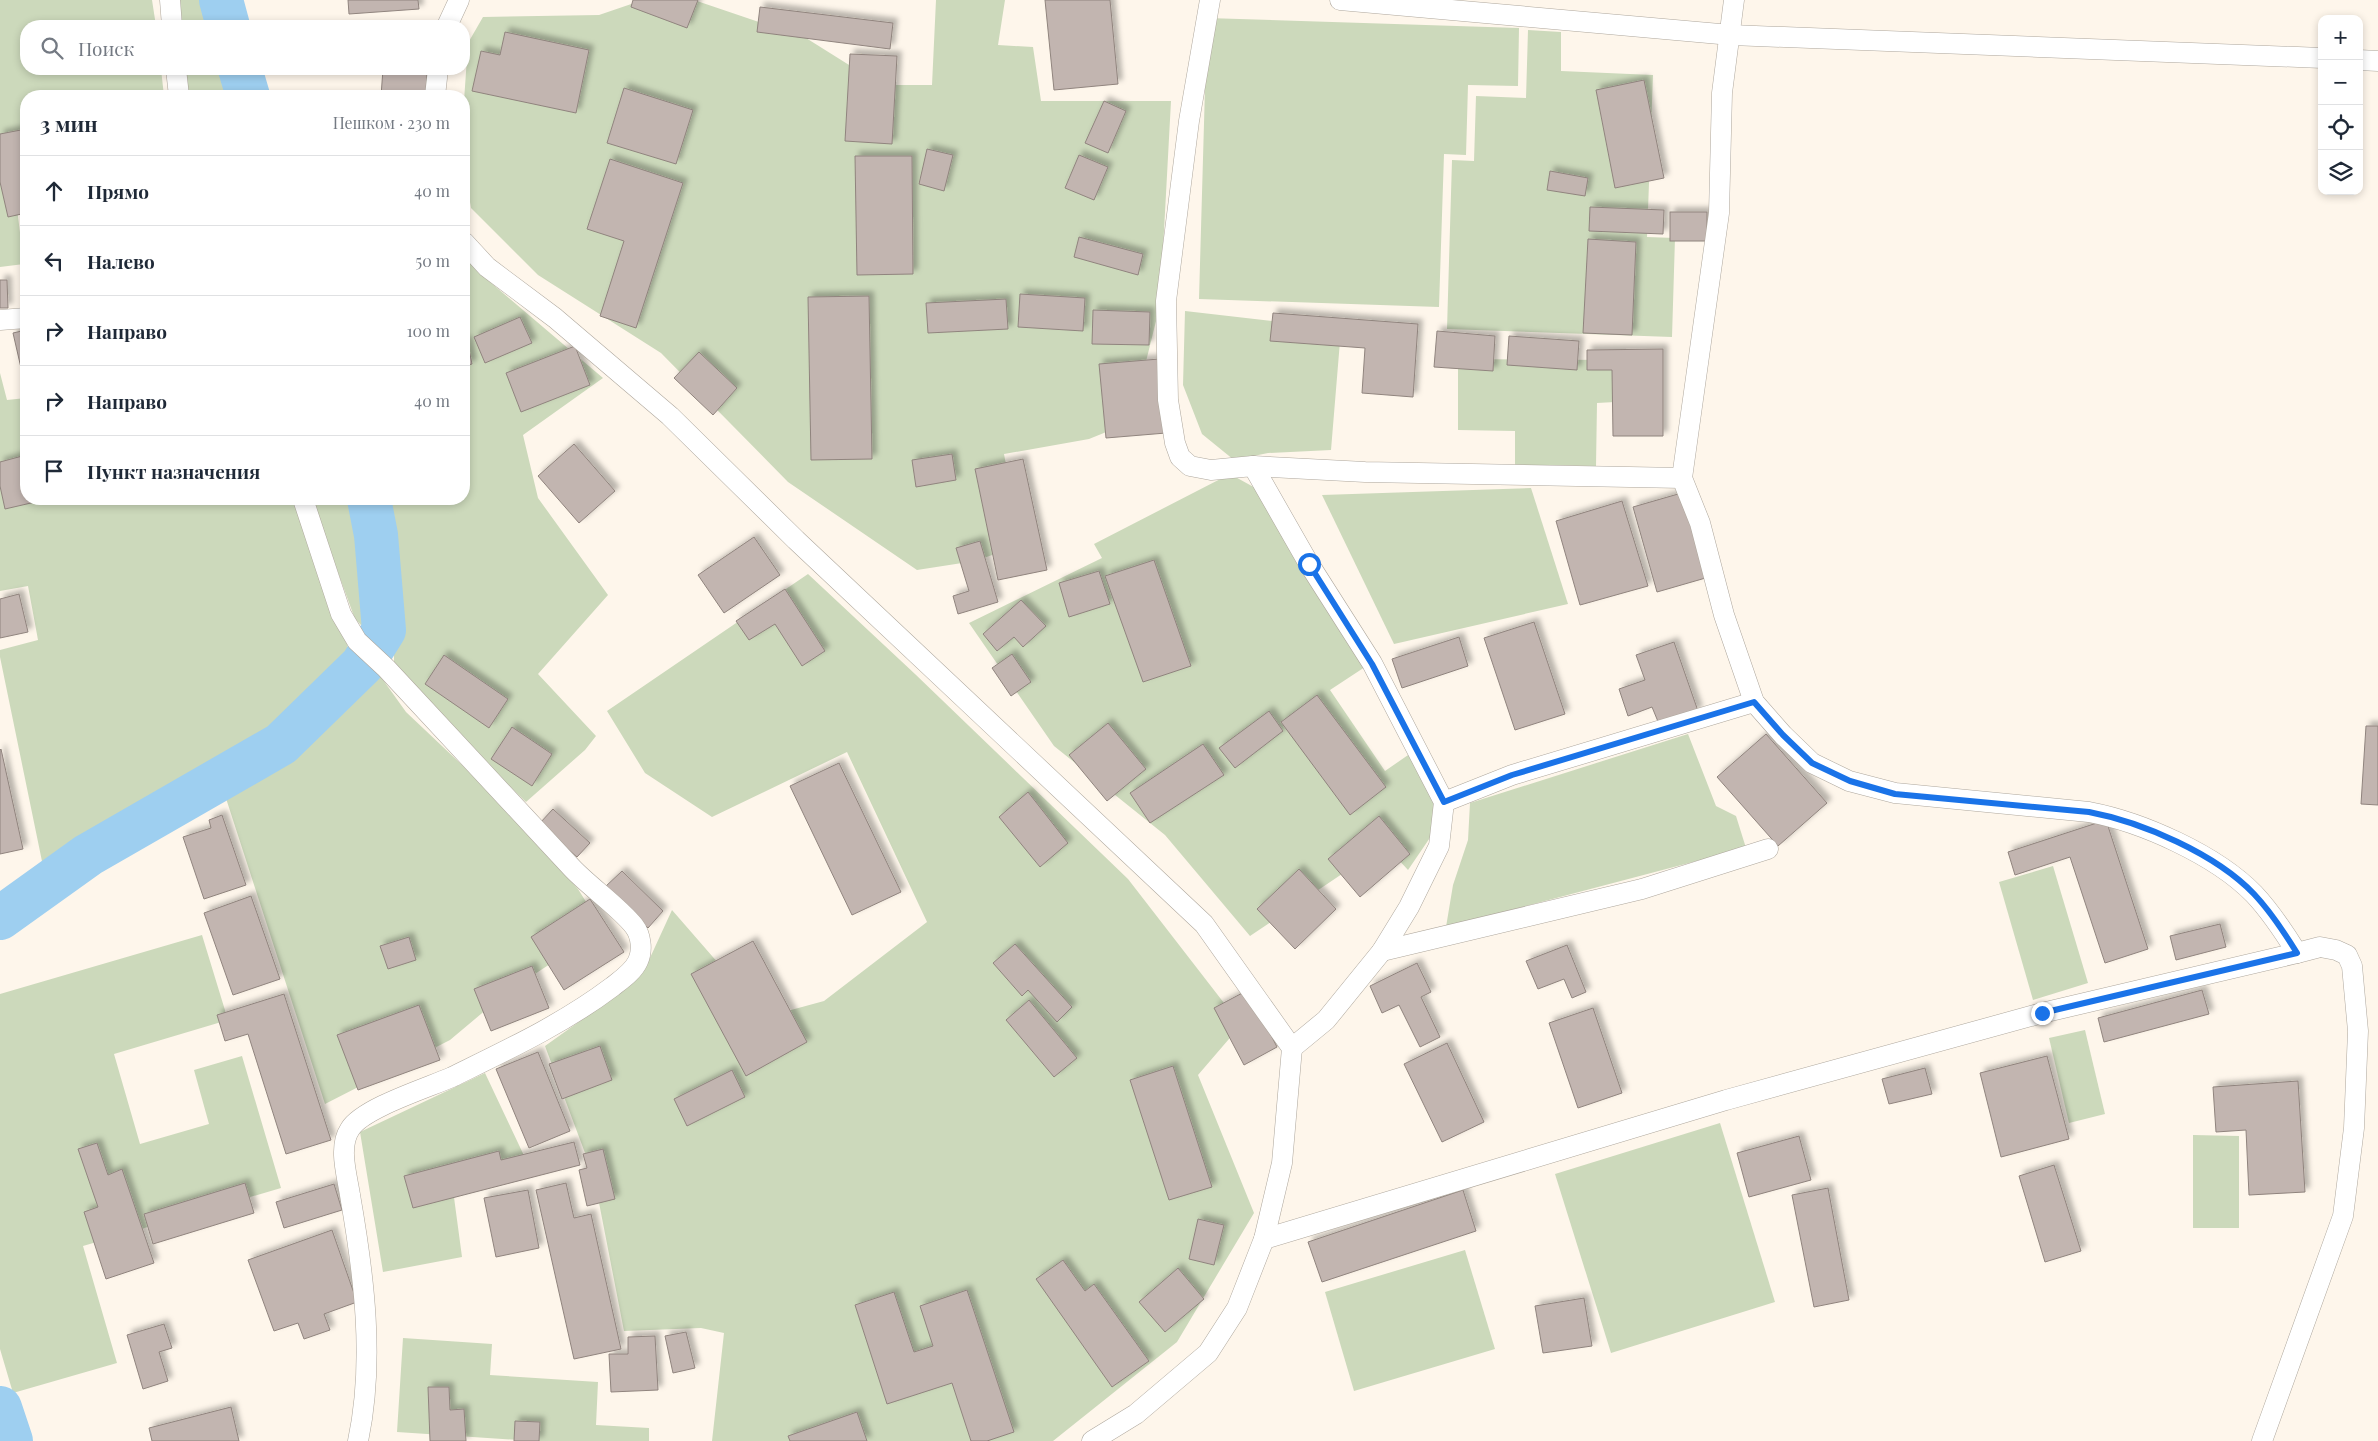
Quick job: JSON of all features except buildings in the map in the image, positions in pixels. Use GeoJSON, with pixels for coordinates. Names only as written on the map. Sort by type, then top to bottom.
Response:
{"type":"FeatureCollection","features":[{"type":"Feature","properties":{"kind":"lane"},"geometry":{"type":"LineString","coordinates":[[170,0],[172,20]]}},
{"type":"Feature","properties":{"kind":"lane"},"geometry":{"type":"LineString","coordinates":[[451,20],[460,0]]}},
{"type":"Feature","properties":{"kind":"lane"},"geometry":{"type":"LineString","coordinates":[[1210,0],[1189,121],[1166,301],[1168,400],[1175,443],[1180,458],[1190,466],[1210,470],[1253,466],[1365,472],[1682,478]]}},
{"type":"Feature","properties":{"kind":"lane"},"geometry":{"type":"LineString","coordinates":[[1340,0],[1731,35],[2318,58]]}},
{"type":"Feature","properties":{"kind":"lane"},"geometry":{"type":"LineString","coordinates":[[1734,0],[1731,35],[1722,93],[1719,213],[1682,478],[1700,523],[1724,615],[1754,702],[1783,735],[1812,763],[1850,781],[1895,794],[2089,812],[2111,816],[2201,853],[2254,893],[2275,918],[2297,953]]}},
{"type":"Feature","properties":{"kind":"lane"},"geometry":{"type":"LineString","coordinates":[[2363,60],[2378,61]]}},
{"type":"Feature","properties":{"kind":"lane"},"geometry":{"type":"LineString","coordinates":[[177,75],[178,90]]}},
{"type":"Feature","properties":{"kind":"lane"},"geometry":{"type":"LineString","coordinates":[[436,90],[437,75]]}},
{"type":"Feature","properties":{"kind":"lane"},"geometry":{"type":"LineString","coordinates":[[470,248],[488,267],[555,318],[670,416],[796,540],[1204,924],[1292,1048],[1282,1163],[1264,1239],[1237,1308],[1208,1353],[1136,1414],[1092,1441]]}},
{"type":"Feature","properties":{"kind":"lane"},"geometry":{"type":"LineString","coordinates":[[0,320],[20,318]]}},
{"type":"Feature","properties":{"kind":"lane"},"geometry":{"type":"LineString","coordinates":[[1253,466],[1309,564],[1372,664],[1444,802],[1439,846],[1409,907],[1382,951],[1326,1020],[1292,1048]]}},
{"type":"Feature","properties":{"kind":"lane"},"geometry":{"type":"LineString","coordinates":[[305,505],[341,614],[357,641],[386,668],[575,871],[634,926],[640,940],[638,962],[625,976],[586,1007],[473,1067],[359,1118],[350,1127],[344,1141],[346,1171],[360,1250],[367,1320],[362,1420],[358,1441]]}},
{"type":"Feature","properties":{"kind":"lane"},"geometry":{"type":"LineString","coordinates":[[1444,802],[1512,775],[1754,702]]}},
{"type":"Feature","properties":{"kind":"lane"},"geometry":{"type":"LineString","coordinates":[[1382,951],[1642,889],[1768,849]]}},
{"type":"Feature","properties":{"kind":"lane"},"geometry":{"type":"LineString","coordinates":[[1264,1239],[1726,1100],[2042,1013],[2320,948],[2336,950],[2347,955],[2352,966],[2358,1031],[2354,1128],[2343,1216],[2262,1441]]}},
{"type":"Feature","properties":{"kind":"green space"},"geometry":{"type":"Polygon","coordinates":[[[0,0],[152,0],[155,20],[20,20],[20,75],[162,75],[163,90],[20,90],[20,144],[9,145],[20,232],[20,264],[0,267],[0,0]]]}},
{"type":"Feature","properties":{"kind":"green space"},"geometry":{"type":"Polygon","coordinates":[[[180,0],[214,0],[218,20],[181,20],[180,0]]]}},
{"type":"Feature","properties":{"kind":"green space"},"geometry":{"type":"Polygon","coordinates":[[[643,0],[694,0],[806,38],[881,85],[932,85],[936,0],[1005,0],[998,45],[1033,47],[1041,101],[1171,101],[1160,305],[1131,422],[1089,439],[1004,454],[1021,545],[975,561],[917,570],[788,482],[661,353],[538,275],[471,208],[470,90],[465,90],[466,75],[470,75],[470,40],[483,17],[599,15],[643,0]]]}},
{"type":"Feature","properties":{"kind":"green space"},"geometry":{"type":"Polygon","coordinates":[[[1207,18],[1519,28],[1518,86],[1468,85],[1466,155],[1444,154],[1439,307],[1199,299],[1207,18]]]}},
{"type":"Feature","properties":{"kind":"green space"},"geometry":{"type":"Polygon","coordinates":[[[1528,30],[1561,32],[1561,71],[1653,75],[1647,237],[1675,238],[1672,337],[1447,329],[1452,160],[1474,161],[1476,96],[1526,98],[1528,30]]]}},
{"type":"Feature","properties":{"kind":"green space"},"geometry":{"type":"Polygon","coordinates":[[[183,75],[233,75],[237,90],[184,90],[183,75]]]}},
{"type":"Feature","properties":{"kind":"green space"},"geometry":{"type":"Polygon","coordinates":[[[470,259],[476,270],[603,378],[523,435],[538,498],[608,595],[538,674],[596,736],[585,750],[526,802],[444,723],[394,666],[394,639],[379,505],[470,505],[470,259]]]}},
{"type":"Feature","properties":{"kind":"green space"},"geometry":{"type":"Polygon","coordinates":[[[1185,311],[1341,329],[1331,450],[1268,453],[1234,460],[1202,434],[1183,385],[1185,311]]]}},
{"type":"Feature","properties":{"kind":"green space"},"geometry":{"type":"Polygon","coordinates":[[[1458,359],[1615,360],[1615,402],[1597,403],[1596,466],[1515,465],[1515,431],[1458,430],[1458,359]]]}},
{"type":"Feature","properties":{"kind":"green space"},"geometry":{"type":"Polygon","coordinates":[[[0,373],[7,400],[20,399],[20,505],[296,505],[343,628],[353,667],[273,740],[44,871],[0,657],[0,650],[38,640],[28,586],[0,591],[0,373]]]}},
{"type":"Feature","properties":{"kind":"green space"},"geometry":{"type":"Polygon","coordinates":[[[1230,474],[1259,490],[1368,665],[1330,690],[1385,771],[1411,753],[1422,767],[1440,823],[1408,870],[1385,845],[1250,936],[1165,835],[1054,746],[969,623],[1102,558],[1094,544],[1230,474]]]}},
{"type":"Feature","properties":{"kind":"green space"},"geometry":{"type":"Polygon","coordinates":[[[1531,488],[1568,604],[1394,644],[1322,495],[1531,488]]]}},
{"type":"Feature","properties":{"kind":"green space"},"geometry":{"type":"Polygon","coordinates":[[[313,505],[362,505],[377,624],[367,631],[355,619],[313,505]]]}},
{"type":"Feature","properties":{"kind":"green space"},"geometry":{"type":"Polygon","coordinates":[[[808,574],[1128,879],[1241,1025],[1198,1075],[1254,1213],[1177,1342],[1053,1441],[712,1441],[724,1333],[701,1328],[624,1331],[594,1177],[545,1046],[632,984],[649,960],[672,910],[739,987],[769,1016],[824,1001],[927,922],[847,752],[712,817],[645,773],[607,711],[808,574]]]}},
{"type":"Feature","properties":{"kind":"green space"},"geometry":{"type":"Polygon","coordinates":[[[376,670],[406,712],[497,798],[578,889],[603,929],[506,993],[450,1040],[325,1104],[222,786],[285,750],[376,670]]]}},
{"type":"Feature","properties":{"kind":"green space"},"geometry":{"type":"Polygon","coordinates":[[[1688,734],[1716,806],[1736,816],[1746,848],[1446,927],[1453,885],[1468,840],[1470,803],[1688,734]]]}},
{"type":"Feature","properties":{"kind":"green space"},"geometry":{"type":"Polygon","coordinates":[[[2053,866],[2088,983],[2033,1000],[1999,882],[2053,866]]]}},
{"type":"Feature","properties":{"kind":"green space"},"geometry":{"type":"Polygon","coordinates":[[[202,935],[228,1020],[114,1054],[140,1144],[209,1124],[194,1070],[242,1056],[281,1188],[83,1246],[117,1363],[13,1393],[0,1349],[0,994],[202,935]]]}},
{"type":"Feature","properties":{"kind":"green space"},"geometry":{"type":"Polygon","coordinates":[[[2085,1030],[2105,1114],[2069,1123],[2049,1038],[2085,1030]]]}},
{"type":"Feature","properties":{"kind":"green space"},"geometry":{"type":"Polygon","coordinates":[[[485,1073],[527,1162],[451,1175],[462,1257],[383,1272],[360,1132],[485,1073]]]}},
{"type":"Feature","properties":{"kind":"green space"},"geometry":{"type":"Polygon","coordinates":[[[1720,1123],[1775,1302],[1611,1353],[1555,1174],[1720,1123]]]}},
{"type":"Feature","properties":{"kind":"green space"},"geometry":{"type":"Polygon","coordinates":[[[2193,1135],[2239,1136],[2239,1228],[2193,1228],[2193,1135]]]}},
{"type":"Feature","properties":{"kind":"green space"},"geometry":{"type":"Polygon","coordinates":[[[1465,1250],[1495,1349],[1354,1391],[1325,1292],[1465,1250]]]}},
{"type":"Feature","properties":{"kind":"green space"},"geometry":{"type":"Polygon","coordinates":[[[403,1338],[492,1344],[490,1375],[598,1382],[596,1425],[649,1428],[649,1441],[534,1441],[397,1432],[403,1338]]]}},
{"type":"Feature","properties":{"kind":"waterway"},"geometry":{"type":"LineString","coordinates":[[221,0],[226,20]]}},
{"type":"Feature","properties":{"kind":"waterway"},"geometry":{"type":"LineString","coordinates":[[242,75],[246,90]]}},
{"type":"Feature","properties":{"kind":"waterway"},"geometry":{"type":"LineString","coordinates":[[0,918],[88,855],[281,744],[362,665],[384,630],[376,535],[370,505]]}},
{"type":"Feature","properties":{"kind":"waterway"},"geometry":{"type":"LineString","coordinates":[[0,1408],[11,1441]]}},
{"type":"Feature","properties":{"kind":"route"},"geometry":{"type":"LineString","coordinates":[[1309,564],[1348,623],[1372,664],[1444,802],[1512,775],[1754,702],[1783,735],[1812,763],[1850,781],[1895,794],[2089,812],[2111,816],[2201,853],[2254,893],[2275,918],[2297,953],[2042,1013]]}}]}
